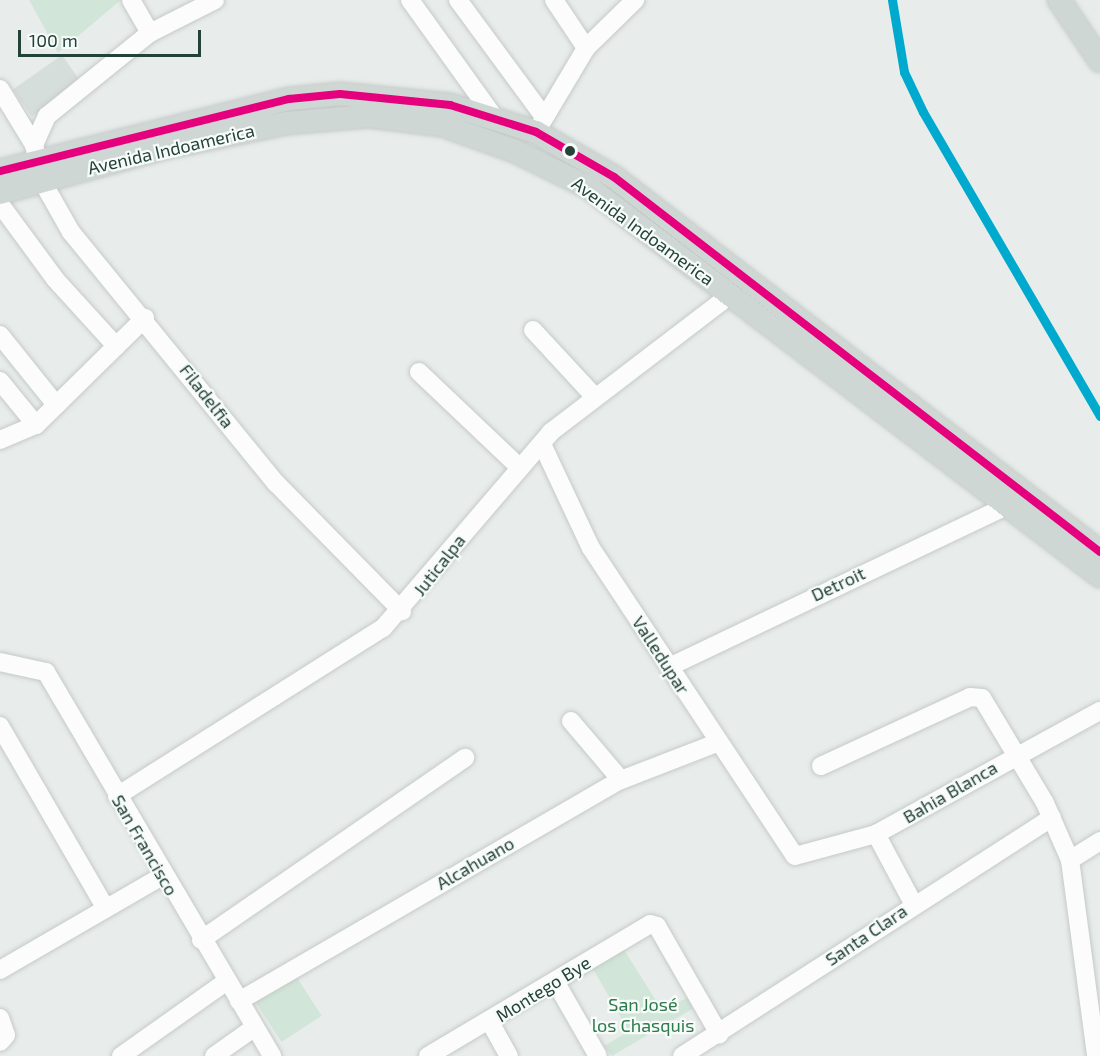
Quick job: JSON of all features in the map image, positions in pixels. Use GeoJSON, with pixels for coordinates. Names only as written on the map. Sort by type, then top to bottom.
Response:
{"type":"FeatureCollection","features":[{"type":"Feature","properties":{"kind":"main road"},"geometry":{"type":"LineString","coordinates":[[1059,0],[1100,61]]}},
{"type":"Feature","properties":{"kind":"main road"},"geometry":{"type":"LineString","coordinates":[[1074,0],[1100,42]]}},
{"type":"Feature","properties":{"kind":"main road","name":"Avenida Indoamerica"},"geometry":{"type":"LineString","coordinates":[[0,171],[289,99],[388,95],[494,117],[539,123],[614,177],[1100,552]]}},
{"type":"Feature","properties":{"kind":"main road","name":"Avenida Indoamerica"},"geometry":{"type":"LineString","coordinates":[[0,193],[38,163],[165,148],[334,116],[442,125],[514,151],[588,187],[1100,576]]}},
{"type":"Feature","properties":{"kind":"street"},"geometry":{"type":"LineString","coordinates":[[132,0],[150,33]]}},
{"type":"Feature","properties":{"kind":"street"},"geometry":{"type":"LineString","coordinates":[[38,163],[47,117],[150,33],[215,0]]}},
{"type":"Feature","properties":{"kind":"street"},"geometry":{"type":"LineString","coordinates":[[410,0],[494,117]]}},
{"type":"Feature","properties":{"kind":"street"},"geometry":{"type":"LineString","coordinates":[[458,0],[539,123],[586,48],[635,0]]}},
{"type":"Feature","properties":{"kind":"street"},"geometry":{"type":"LineString","coordinates":[[554,0],[586,48]]}},
{"type":"Feature","properties":{"kind":"street","name":"Filadelfia"},"geometry":{"type":"LineString","coordinates":[[0,89],[71,232],[145,318],[276,483],[402,611]]}},
{"type":"Feature","properties":{"kind":"street"},"geometry":{"type":"LineString","coordinates":[[0,204],[55,279],[116,346]]}},
{"type":"Feature","properties":{"kind":"street","name":"Juticalpa"},"geometry":{"type":"LineString","coordinates":[[117,796],[402,611],[519,467],[542,444],[593,395],[730,295]]}},
{"type":"Feature","properties":{"kind":"street"},"geometry":{"type":"LineString","coordinates":[[0,440],[36,425],[145,318]]}},
{"type":"Feature","properties":{"kind":"street"},"geometry":{"type":"LineString","coordinates":[[533,330],[593,395]]}},
{"type":"Feature","properties":{"kind":"street"},"geometry":{"type":"LineString","coordinates":[[0,335],[56,405]]}},
{"type":"Feature","properties":{"kind":"street"},"geometry":{"type":"LineString","coordinates":[[419,372],[519,467]]}},
{"type":"Feature","properties":{"kind":"street"},"geometry":{"type":"LineString","coordinates":[[0,381],[36,425]]}},
{"type":"Feature","properties":{"kind":"street","name":"Valledupar"},"geometry":{"type":"LineString","coordinates":[[542,444],[591,548],[795,856]]}},
{"type":"Feature","properties":{"kind":"street","name":"Detroit"},"geometry":{"type":"LineString","coordinates":[[669,667],[1008,505]]}},
{"type":"Feature","properties":{"kind":"street","name":"San Francisco"},"geometry":{"type":"LineString","coordinates":[[0,662],[46,672],[162,876],[272,1056]]}},
{"type":"Feature","properties":{"kind":"street"},"geometry":{"type":"LineString","coordinates":[[821,766],[977,696],[1017,754],[1052,818],[1070,860],[1097,1022],[1096,1056]]}},
{"type":"Feature","properties":{"kind":"street","name":"Bahia Blanca"},"geometry":{"type":"LineString","coordinates":[[795,856],[876,834],[1017,754],[1100,711]]}},
{"type":"Feature","properties":{"kind":"street"},"geometry":{"type":"LineString","coordinates":[[571,721],[621,780]]}},
{"type":"Feature","properties":{"kind":"street"},"geometry":{"type":"LineString","coordinates":[[0,726],[106,909]]}},
{"type":"Feature","properties":{"kind":"street","name":"Alcahuano"},"geometry":{"type":"LineString","coordinates":[[239,1001],[621,780],[719,742]]}},
{"type":"Feature","properties":{"kind":"street"},"geometry":{"type":"LineString","coordinates":[[201,940],[465,758]]}},
{"type":"Feature","properties":{"kind":"street","name":"Santa Clara"},"geometry":{"type":"LineString","coordinates":[[682,1056],[719,1034],[913,903],[1052,818]]}},
{"type":"Feature","properties":{"kind":"street"},"geometry":{"type":"LineString","coordinates":[[876,834],[913,903]]}},
{"type":"Feature","properties":{"kind":"street"},"geometry":{"type":"LineString","coordinates":[[1070,860],[1100,841]]}},
{"type":"Feature","properties":{"kind":"street"},"geometry":{"type":"LineString","coordinates":[[0,970],[162,876]]}},
{"type":"Feature","properties":{"kind":"street","name":"Montego Bye"},"geometry":{"type":"LineString","coordinates":[[428,1056],[490,1022],[650,924],[657,926],[719,1034]]}},
{"type":"Feature","properties":{"kind":"street"},"geometry":{"type":"LineString","coordinates":[[121,1056],[227,981]]}},
{"type":"Feature","properties":{"kind":"street"},"geometry":{"type":"LineString","coordinates":[[555,981],[598,1056]]}},
{"type":"Feature","properties":{"kind":"street"},"geometry":{"type":"LineString","coordinates":[[0,1018],[6,1035],[0,1042]]}},
{"type":"Feature","properties":{"kind":"street"},"geometry":{"type":"LineString","coordinates":[[490,1022],[509,1056]]}},
{"type":"Feature","properties":{"kind":"street"},"geometry":{"type":"LineString","coordinates":[[214,1056],[255,1027]]}},
{"type":"Feature","properties":{"kind":"shaded area"},"geometry":{"type":"Polygon","coordinates":[[[62,55],[81,82],[32,116],[13,89],[62,55]]]}},
{"type":"Feature","properties":{"kind":"green space"},"geometry":{"type":"Polygon","coordinates":[[[29,0],[121,0],[58,53],[29,0]]]}},
{"type":"Feature","properties":{"kind":"green space","name":"San José los Chasquis"},"geometry":{"type":"Polygon","coordinates":[[[621,945],[662,1010],[687,998],[694,1008],[612,1056],[604,1046],[629,1031],[590,964],[621,945]]]}},
{"type":"Feature","properties":{"kind":"green space"},"geometry":{"type":"Polygon","coordinates":[[[294,973],[322,1016],[282,1042],[254,999],[294,973]]]}},
{"type":"Feature","properties":{"kind":"transit line"},"geometry":{"type":"LineString","coordinates":[[892,0],[904,72],[923,112],[1100,416]]}},
{"type":"Feature","properties":{"kind":"transit line"},"geometry":{"type":"LineString","coordinates":[[0,171],[289,99],[340,94],[450,105],[536,132],[614,177],[1100,552]]}}]}
